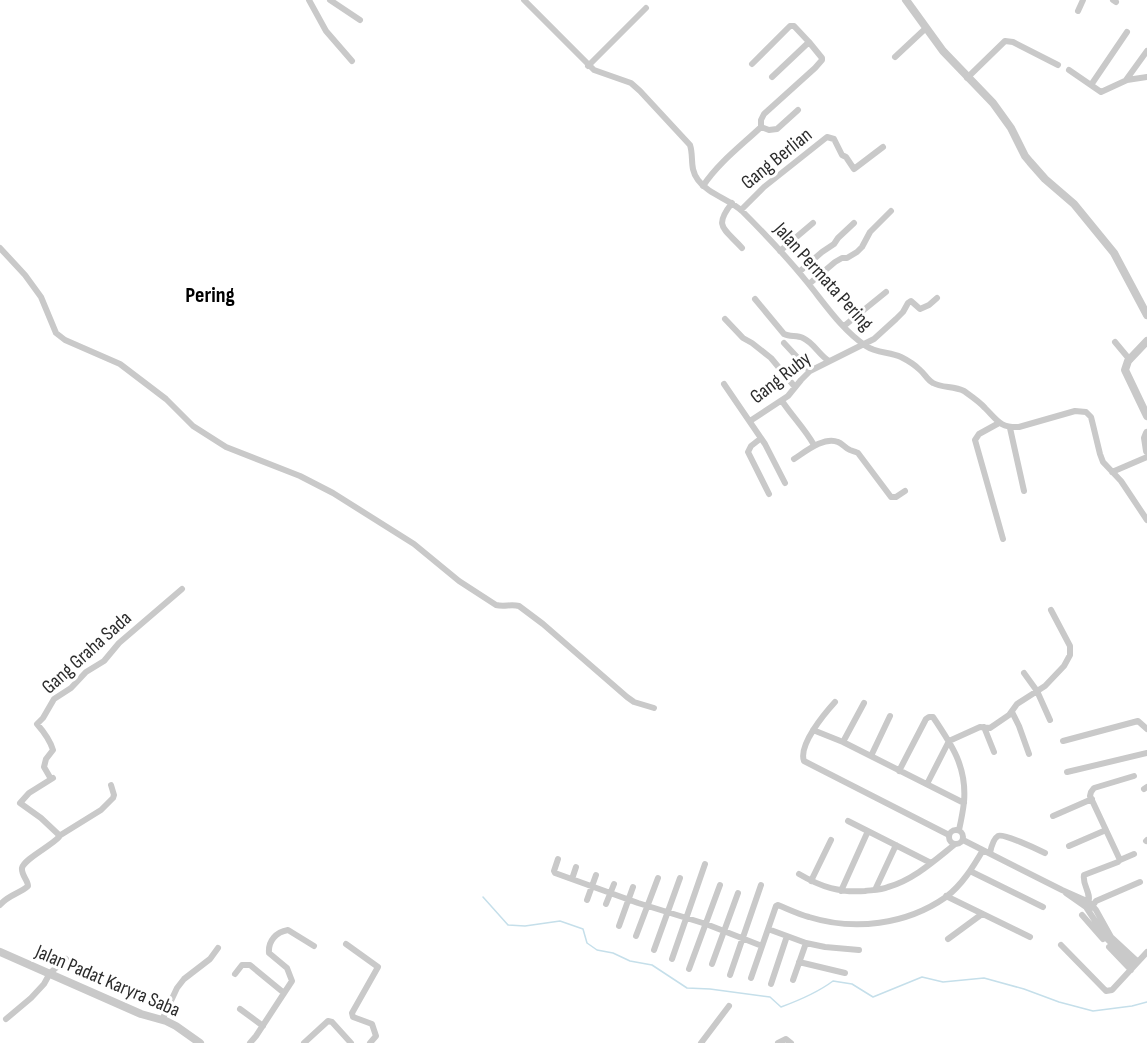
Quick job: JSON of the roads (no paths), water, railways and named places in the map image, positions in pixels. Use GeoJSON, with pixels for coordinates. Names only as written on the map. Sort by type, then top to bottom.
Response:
{"type":"FeatureCollection","features":[{"type":"Feature","properties":{"kind":"street"},"geometry":{"type":"LineString","coordinates":[[309,0],[326,31],[351,61]]}},
{"type":"Feature","properties":{"kind":"street"},"geometry":{"type":"LineString","coordinates":[[330,0],[360,20]]}},
{"type":"Feature","properties":{"kind":"street"},"geometry":{"type":"LineString","coordinates":[[524,0],[588,66],[598,73],[628,81],[640,91],[690,145],[693,172],[703,186],[708,178],[761,127],[764,114],[822,60],[794,26],[790,26],[752,64]]}},
{"type":"Feature","properties":{"kind":"street"},"geometry":{"type":"LineString","coordinates":[[906,0],[943,51],[993,102],[1011,128],[1025,156],[1045,180],[1074,204],[1114,254],[1147,315]]}},
{"type":"Feature","properties":{"kind":"street"},"geometry":{"type":"LineString","coordinates":[[1078,11],[1083,0]]}},
{"type":"Feature","properties":{"kind":"street"},"geometry":{"type":"LineString","coordinates":[[588,66],[646,8]]}},
{"type":"Feature","properties":{"kind":"street"},"geometry":{"type":"LineString","coordinates":[[896,57],[926,28]]}},
{"type":"Feature","properties":{"kind":"street"},"geometry":{"type":"LineString","coordinates":[[1091,85],[1127,32]]}},
{"type":"Feature","properties":{"kind":"street"},"geometry":{"type":"LineString","coordinates":[[968,78],[1005,41],[1013,42],[1058,65]]}},
{"type":"Feature","properties":{"kind":"street"},"geometry":{"type":"LineString","coordinates":[[772,77],[809,42]]}},
{"type":"Feature","properties":{"kind":"street"},"geometry":{"type":"LineString","coordinates":[[1126,80],[1147,51]]}},
{"type":"Feature","properties":{"kind":"street"},"geometry":{"type":"LineString","coordinates":[[1069,70],[1101,92],[1126,80],[1147,77]]}},
{"type":"Feature","properties":{"kind":"street"},"geometry":{"type":"LineString","coordinates":[[761,127],[769,130],[777,129],[798,110]]}},
{"type":"Feature","properties":{"kind":"street","name":"Gang Berlian"},"geometry":{"type":"LineString","coordinates":[[741,210],[764,187],[828,137],[834,139],[842,155],[854,169],[883,147]]}},
{"type":"Feature","properties":{"kind":"street","name":"Jalan Permata Pering"},"geometry":{"type":"LineString","coordinates":[[703,186],[741,210],[799,272],[844,326],[864,344],[904,358],[934,384],[963,391],[984,406],[999,423],[1010,428]]}},
{"type":"Feature","properties":{"kind":"street"},"geometry":{"type":"LineString","coordinates":[[732,203],[723,216],[723,228],[742,248]]}},
{"type":"Feature","properties":{"kind":"street"},"geometry":{"type":"LineString","coordinates":[[809,284],[835,262],[857,252],[870,232],[891,211]]}},
{"type":"Feature","properties":{"kind":"street"},"geometry":{"type":"LineString","coordinates":[[780,251],[813,223]]}},
{"type":"Feature","properties":{"kind":"street"},"geometry":{"type":"LineString","coordinates":[[799,272],[834,244],[855,223]]}},
{"type":"Feature","properties":{"kind":"street"},"geometry":{"type":"LineString","coordinates":[[0,248],[25,275],[41,297],[56,333],[64,340],[120,364],[166,399],[193,426],[226,447],[300,476],[333,493],[414,544],[459,581],[493,603],[502,606],[519,606],[627,697],[634,702],[654,708]]}},
{"type":"Feature","properties":{"kind":"street"},"geometry":{"type":"LineString","coordinates":[[844,326],[886,292]]}},
{"type":"Feature","properties":{"kind":"street","name":"Gang Ruby"},"geometry":{"type":"LineString","coordinates":[[750,421],[788,396],[810,371],[874,339],[903,312],[911,301],[920,309],[937,298]]}},
{"type":"Feature","properties":{"kind":"street"},"geometry":{"type":"LineString","coordinates":[[755,299],[784,334],[804,338],[829,361]]}},
{"type":"Feature","properties":{"kind":"street"},"geometry":{"type":"LineString","coordinates":[[725,319],[742,338],[771,358],[795,387]]}},
{"type":"Feature","properties":{"kind":"street"},"geometry":{"type":"LineString","coordinates":[[1147,341],[1130,360],[1125,370],[1147,416]]}},
{"type":"Feature","properties":{"kind":"street"},"geometry":{"type":"LineString","coordinates":[[1115,342],[1130,360]]}},
{"type":"Feature","properties":{"kind":"street"},"geometry":{"type":"LineString","coordinates":[[783,343],[810,371]]}},
{"type":"Feature","properties":{"kind":"street"},"geometry":{"type":"LineString","coordinates":[[724,384],[765,444],[785,483]]}},
{"type":"Feature","properties":{"kind":"street"},"geometry":{"type":"LineString","coordinates":[[782,401],[805,429],[814,445]]}},
{"type":"Feature","properties":{"kind":"street"},"geometry":{"type":"LineString","coordinates":[[1024,491],[1010,428],[1075,411],[1086,412],[1094,425],[1103,462],[1121,481],[1147,520]]}},
{"type":"Feature","properties":{"kind":"street"},"geometry":{"type":"LineString","coordinates":[[999,423],[979,434],[975,440],[1003,539]]}},
{"type":"Feature","properties":{"kind":"street"},"geometry":{"type":"LineString","coordinates":[[1147,433],[1145,438],[1147,451]]}},
{"type":"Feature","properties":{"kind":"street"},"geometry":{"type":"LineString","coordinates":[[760,439],[751,446],[748,452],[769,494]]}},
{"type":"Feature","properties":{"kind":"street"},"geometry":{"type":"LineString","coordinates":[[794,459],[814,445],[832,441],[839,442],[849,450],[858,453],[891,497],[896,497],[905,491]]}},
{"type":"Feature","properties":{"kind":"street"},"geometry":{"type":"LineString","coordinates":[[1112,472],[1147,457]]}},
{"type":"Feature","properties":{"kind":"street","name":"Gang Graha Sada"},"geometry":{"type":"LineString","coordinates":[[59,836],[21,803],[29,794],[52,778],[44,763],[52,747],[37,724],[54,699],[71,688],[86,672],[104,662],[119,643],[182,589]]}},
{"type":"Feature","properties":{"kind":"street"},"geometry":{"type":"LineString","coordinates":[[927,784],[949,741],[975,728],[990,728],[1010,715],[1017,704],[1054,677],[1070,655],[1070,646],[1051,610]]}},
{"type":"Feature","properties":{"kind":"street"},"geometry":{"type":"LineString","coordinates":[[1024,673],[1037,691],[1050,720]]}},
{"type":"Feature","properties":{"kind":"street"},"geometry":{"type":"LineString","coordinates":[[835,702],[813,730],[803,753],[806,763],[949,835]]}},
{"type":"Feature","properties":{"kind":"street"},"geometry":{"type":"LineString","coordinates":[[843,742],[864,703]]}},
{"type":"Feature","properties":{"kind":"street"},"geometry":{"type":"LineString","coordinates":[[1012,712],[1029,754]]}},
{"type":"Feature","properties":{"kind":"street"},"geometry":{"type":"LineString","coordinates":[[871,756],[890,716]]}},
{"type":"Feature","properties":{"kind":"street"},"geometry":{"type":"LineString","coordinates":[[799,874],[811,882],[840,891],[875,890],[905,880],[963,840],[964,836],[959,830],[964,802],[963,774],[959,759],[933,717],[926,719],[899,771]]}},
{"type":"Feature","properties":{"kind":"street"},"geometry":{"type":"LineString","coordinates":[[1063,741],[1138,721],[1147,729]]}},
{"type":"Feature","properties":{"kind":"street"},"geometry":{"type":"LineString","coordinates":[[984,727],[994,752]]}},
{"type":"Feature","properties":{"kind":"street"},"geometry":{"type":"LineString","coordinates":[[813,730],[843,742],[964,802]]}},
{"type":"Feature","properties":{"kind":"street"},"geometry":{"type":"LineString","coordinates":[[1067,772],[1147,753]]}},
{"type":"Feature","properties":{"kind":"street"},"geometry":{"type":"LineString","coordinates":[[1120,860],[1090,796],[1092,789],[1134,776]]}},
{"type":"Feature","properties":{"kind":"street"},"geometry":{"type":"LineString","coordinates":[[0,905],[14,893],[28,886],[28,881],[22,871],[27,861],[52,844],[59,836],[101,810],[113,798],[111,785]]}},
{"type":"Feature","properties":{"kind":"street"},"geometry":{"type":"LineString","coordinates":[[1053,816],[1092,799]]}},
{"type":"Feature","properties":{"kind":"street"},"geometry":{"type":"LineString","coordinates":[[848,821],[931,863]]}},
{"type":"Feature","properties":{"kind":"street"},"geometry":{"type":"LineString","coordinates":[[949,835],[959,830]]}},
{"type":"Feature","properties":{"kind":"street"},"geometry":{"type":"LineString","coordinates":[[1069,846],[1106,830]]}},
{"type":"Feature","properties":{"kind":"street"},"geometry":{"type":"LineString","coordinates":[[840,891],[868,831]]}},
{"type":"Feature","properties":{"kind":"street"},"geometry":{"type":"LineString","coordinates":[[949,835],[954,845]]}},
{"type":"Feature","properties":{"kind":"street"},"geometry":{"type":"LineString","coordinates":[[751,978],[778,905],[822,920],[861,925],[880,923],[904,917],[946,896],[987,852],[999,835],[1005,835],[1045,852]]}},
{"type":"Feature","properties":{"kind":"street"},"geometry":{"type":"LineString","coordinates":[[811,882],[831,840]]}},
{"type":"Feature","properties":{"kind":"street"},"geometry":{"type":"LineString","coordinates":[[963,840],[1089,906]]}},
{"type":"Feature","properties":{"kind":"street"},"geometry":{"type":"LineString","coordinates":[[875,890],[896,845]]}},
{"type":"Feature","properties":{"kind":"street"},"geometry":{"type":"LineString","coordinates":[[1134,854],[1084,876],[1083,879],[1090,896],[1089,906],[1107,939],[1134,966]]}},
{"type":"Feature","properties":{"kind":"street"},"geometry":{"type":"LineString","coordinates":[[558,860],[554,872],[629,900],[706,924],[762,946]]}},
{"type":"Feature","properties":{"kind":"street"},"geometry":{"type":"LineString","coordinates":[[672,959],[705,864]]}},
{"type":"Feature","properties":{"kind":"street"},"geometry":{"type":"LineString","coordinates":[[572,879],[576,867]]}},
{"type":"Feature","properties":{"kind":"street"},"geometry":{"type":"LineString","coordinates":[[970,871],[1043,907]]}},
{"type":"Feature","properties":{"kind":"street"},"geometry":{"type":"LineString","coordinates":[[586,900],[596,875]]}},
{"type":"Feature","properties":{"kind":"street"},"geometry":{"type":"LineString","coordinates":[[636,936],[658,878]]}},
{"type":"Feature","properties":{"kind":"street"},"geometry":{"type":"LineString","coordinates":[[654,950],[680,878]]}},
{"type":"Feature","properties":{"kind":"street"},"geometry":{"type":"LineString","coordinates":[[1089,906],[1140,882]]}},
{"type":"Feature","properties":{"kind":"street"},"geometry":{"type":"LineString","coordinates":[[606,904],[614,884]]}},
{"type":"Feature","properties":{"kind":"street"},"geometry":{"type":"LineString","coordinates":[[689,969],[720,885]]}},
{"type":"Feature","properties":{"kind":"street"},"geometry":{"type":"LineString","coordinates":[[730,975],[761,885]]}},
{"type":"Feature","properties":{"kind":"street"},"geometry":{"type":"LineString","coordinates":[[619,926],[633,886]]}},
{"type":"Feature","properties":{"kind":"street"},"geometry":{"type":"LineString","coordinates":[[712,964],[738,893]]}},
{"type":"Feature","properties":{"kind":"street"},"geometry":{"type":"LineString","coordinates":[[946,896],[1030,937]]}},
{"type":"Feature","properties":{"kind":"street"},"geometry":{"type":"LineString","coordinates":[[948,939],[982,914]]}},
{"type":"Feature","properties":{"kind":"street"},"geometry":{"type":"LineString","coordinates":[[1082,915],[1115,954],[1134,966]]}},
{"type":"Feature","properties":{"kind":"street"},"geometry":{"type":"LineString","coordinates":[[768,929],[806,943],[859,950]]}},
{"type":"Feature","properties":{"kind":"street"},"geometry":{"type":"LineString","coordinates":[[250,1043],[292,979],[287,968],[269,953],[272,939],[288,930],[314,946]]}},
{"type":"Feature","properties":{"kind":"street"},"geometry":{"type":"LineString","coordinates":[[771,984],[787,936]]}},
{"type":"Feature","properties":{"kind":"street"},"geometry":{"type":"LineString","coordinates":[[793,980],[806,943]]}},
{"type":"Feature","properties":{"kind":"street"},"geometry":{"type":"LineString","coordinates":[[346,944],[378,967],[352,1013],[353,1017],[372,1024],[376,1036],[370,1043]]}},
{"type":"Feature","properties":{"kind":"street"},"geometry":{"type":"LineString","coordinates":[[1061,945],[1106,991],[1112,990],[1147,952]]}},
{"type":"Feature","properties":{"kind":"street"},"geometry":{"type":"LineString","coordinates":[[162,1020],[170,1000],[184,979],[210,959],[218,948]]}},
{"type":"Feature","properties":{"kind":"street","name":"Jalan Padat Karyra Saba"},"geometry":{"type":"LineString","coordinates":[[0,952],[141,1014],[176,1026],[200,1043]]}},
{"type":"Feature","properties":{"kind":"street"},"geometry":{"type":"LineString","coordinates":[[6,1019],[44,984],[50,973],[66,959]]}},
{"type":"Feature","properties":{"kind":"street"},"geometry":{"type":"LineString","coordinates":[[799,962],[845,973]]}},
{"type":"Feature","properties":{"kind":"street"},"geometry":{"type":"LineString","coordinates":[[235,974],[242,965],[250,965],[284,993]]}},
{"type":"Feature","properties":{"kind":"street"},"geometry":{"type":"LineString","coordinates":[[701,1043],[729,1006]]}},
{"type":"Feature","properties":{"kind":"street"},"geometry":{"type":"LineString","coordinates":[[240,1009],[263,1026]]}},
{"type":"Feature","properties":{"kind":"street"},"geometry":{"type":"LineString","coordinates":[[304,1043],[328,1021],[332,1022],[351,1043]]}},
{"type":"Feature","properties":{"kind":"street"},"geometry":{"type":"LineString","coordinates":[[778,1043],[786,1039],[791,1043]]}},
{"type":"Feature","properties":{"kind":"waterway"},"geometry":{"type":"LineString","coordinates":[[483,897],[508,925],[525,926],[560,921],[583,929],[587,943],[597,950],[613,953],[630,961],[652,965],[687,988],[770,997],[781,1007],[808,996],[833,981],[852,984],[873,997],[922,977],[943,982],[984,978],[1093,1011],[1147,1002]]}},
{"type":"Feature","properties":{"kind":"district","name":"Pering"},"geometry":{"type":"Point","coordinates":[210,294]}}]}
